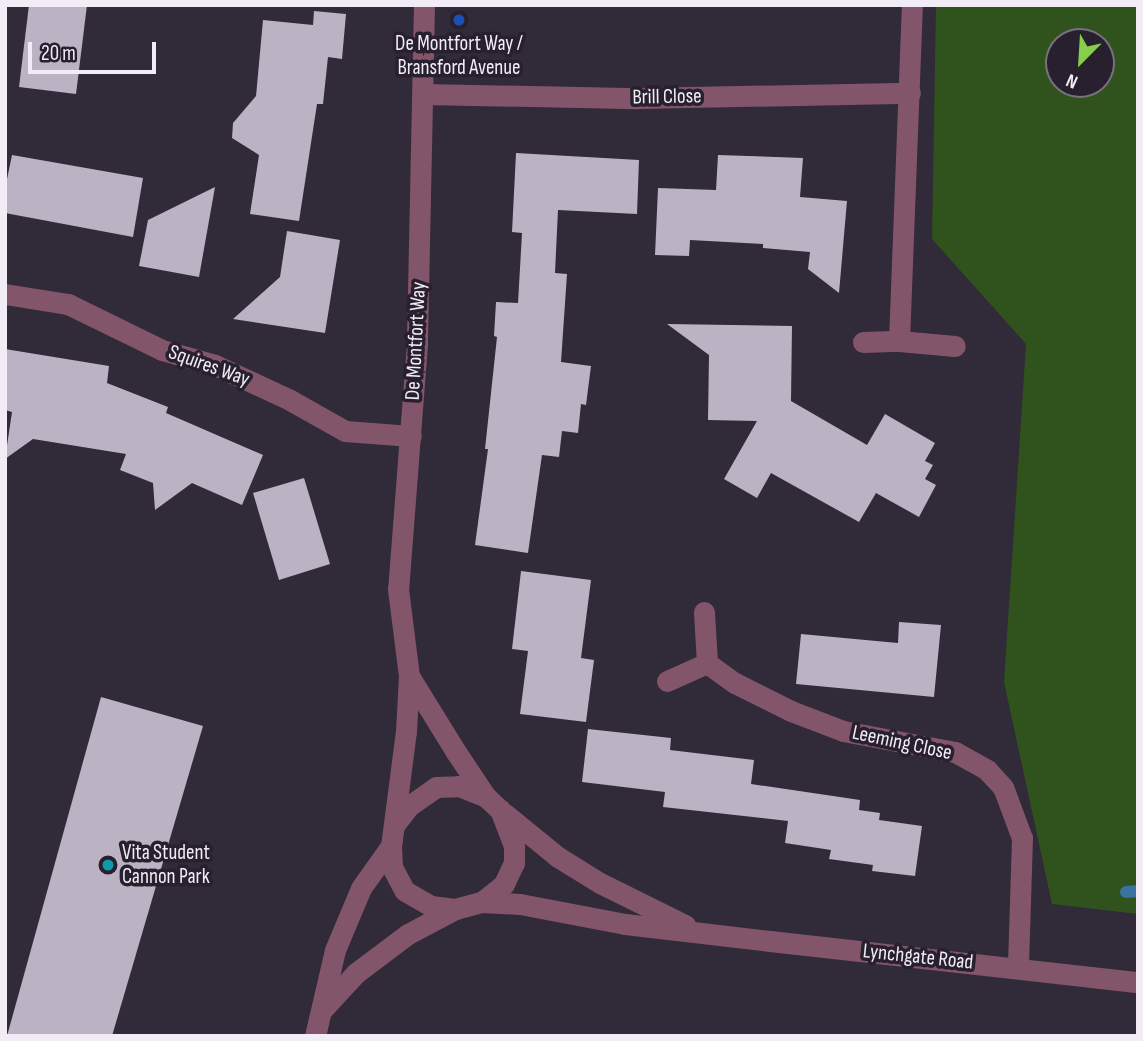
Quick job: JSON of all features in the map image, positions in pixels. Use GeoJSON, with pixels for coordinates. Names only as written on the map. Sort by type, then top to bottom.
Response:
{"type":"FeatureCollection","features":[{"type":"Feature","properties":{"kind":"street","name":"De Montfort Way"},"geometry":{"type":"LineString","coordinates":[[424,5],[421,258],[411,436],[398,589],[409,676],[406,731],[391,846],[393,867],[405,891],[431,906],[455,909]]}},
{"type":"Feature","properties":{"kind":"street"},"geometry":{"type":"LineString","coordinates":[[899,341],[912,5]]}},
{"type":"Feature","properties":{"kind":"street","name":"Brill Close"},"geometry":{"type":"LineString","coordinates":[[424,94],[638,98],[910,93]]}},
{"type":"Feature","properties":{"kind":"street","name":"Squires Way"},"geometry":{"type":"LineString","coordinates":[[5,294],[68,304],[162,350],[215,365],[290,400],[345,431],[411,436]]}},
{"type":"Feature","properties":{"kind":"street"},"geometry":{"type":"LineString","coordinates":[[863,342],[899,341],[955,346]]}},
{"type":"Feature","properties":{"kind":"street"},"geometry":{"type":"LineString","coordinates":[[667,681],[707,663],[704,612]]}},
{"type":"Feature","properties":{"kind":"street","name":"Leeming Close"},"geometry":{"type":"LineString","coordinates":[[707,663],[736,683],[842,731],[956,752],[987,771],[1003,787],[1022,838],[1018,968]]}},
{"type":"Feature","properties":{"kind":"street","name":"De Montfort Way"},"geometry":{"type":"LineString","coordinates":[[322,1010],[372,961],[408,934],[455,909],[482,902],[504,884],[514,863],[514,846],[493,803],[409,676]]}},
{"type":"Feature","properties":{"kind":"street"},"geometry":{"type":"LineString","coordinates":[[395,824],[409,806],[436,787],[459,786],[493,803]]}},
{"type":"Feature","properties":{"kind":"street","name":"Lynchgate Road"},"geometry":{"type":"LineString","coordinates":[[493,803],[558,857],[600,883],[699,932]]}},
{"type":"Feature","properties":{"kind":"street","name":"De Montfort Way"},"geometry":{"type":"LineString","coordinates":[[315,1036],[340,939],[361,888],[391,846]]}},
{"type":"Feature","properties":{"kind":"street","name":"Lynchgate Road"},"geometry":{"type":"LineString","coordinates":[[482,902],[520,904],[625,924],[1138,982]]}},
{"type":"Feature","properties":{"kind":"green space"},"geometry":{"type":"Polygon","coordinates":[[[936,5],[1138,5],[1138,914],[1052,904],[1004,682],[1026,344],[932,239],[936,5]]]}},
{"type":"Feature","properties":{"kind":"building"},"geometry":{"type":"Polygon","coordinates":[[[29,5],[87,5],[76,94],[19,87],[29,5]]]}},
{"type":"Feature","properties":{"kind":"building"},"geometry":{"type":"Polygon","coordinates":[[[314,11],[346,14],[342,59],[328,57],[323,104],[317,104],[299,221],[250,214],[259,155],[232,138],[233,123],[256,96],[263,20],[313,25],[314,11]]]}},
{"type":"Feature","properties":{"kind":"building"},"geometry":{"type":"Polygon","coordinates":[[[516,153],[639,160],[637,214],[558,210],[555,273],[567,274],[561,362],[591,366],[586,405],[581,404],[578,433],[562,431],[559,457],[542,455],[528,553],[475,545],[488,449],[485,449],[497,337],[494,336],[496,302],[518,303],[522,233],[512,232],[516,153]]]}},
{"type":"Feature","properties":{"kind":"building"},"geometry":{"type":"Polygon","coordinates":[[[12,155],[143,178],[133,237],[5,213],[5,189],[12,155]]]}},
{"type":"Feature","properties":{"kind":"building"},"geometry":{"type":"Polygon","coordinates":[[[718,155],[803,158],[800,197],[847,201],[839,293],[808,269],[810,252],[763,248],[763,244],[690,240],[689,256],[655,255],[658,188],[716,190],[718,155]]]}},
{"type":"Feature","properties":{"kind":"building"},"geometry":{"type":"Polygon","coordinates":[[[215,187],[199,277],[139,266],[148,220],[215,187]]]}},
{"type":"Feature","properties":{"kind":"building"},"geometry":{"type":"Polygon","coordinates":[[[287,231],[340,240],[325,333],[233,319],[280,277],[287,231]]]}},
{"type":"Feature","properties":{"kind":"building"},"geometry":{"type":"Polygon","coordinates":[[[667,324],[792,326],[791,401],[867,445],[885,414],[935,443],[925,461],[933,465],[925,479],[936,485],[919,517],[876,493],[859,522],[771,473],[757,498],[724,479],[757,421],[708,420],[709,355],[667,324]]]}},
{"type":"Feature","properties":{"kind":"building"},"geometry":{"type":"Polygon","coordinates":[[[5,349],[109,366],[107,383],[168,407],[166,413],[263,455],[242,505],[192,483],[155,510],[153,483],[120,470],[126,454],[33,439],[5,459],[12,412],[5,410],[5,349]]]}},
{"type":"Feature","properties":{"kind":"building"},"geometry":{"type":"Polygon","coordinates":[[[304,478],[330,564],[279,580],[253,493],[304,478]]]}},
{"type":"Feature","properties":{"kind":"building"},"geometry":{"type":"Polygon","coordinates":[[[521,571],[591,580],[581,658],[594,660],[586,722],[520,714],[528,651],[512,649],[521,571]]]}},
{"type":"Feature","properties":{"kind":"building"},"geometry":{"type":"Polygon","coordinates":[[[899,622],[941,625],[934,697],[796,684],[801,634],[898,643],[899,622]]]}},
{"type":"Feature","properties":{"kind":"building","name":"Vita Student Cannon Park"},"geometry":{"type":"Polygon","coordinates":[[[101,697],[203,726],[112,1036],[7,1036],[101,697]]]}},
{"type":"Feature","properties":{"kind":"building"},"geometry":{"type":"Polygon","coordinates":[[[588,729],[671,738],[670,750],[754,760],[751,784],[860,800],[859,810],[880,813],[879,820],[922,826],[915,876],[872,871],[873,865],[829,859],[831,850],[785,843],[788,821],[663,807],[665,792],[582,782],[588,729]]]}},
{"type":"Feature","properties":{"kind":"waterway"},"geometry":{"type":"LineString","coordinates":[[1126,892],[1138,891]]}},
{"type":"Feature","properties":{"kind":"place","name":"De Montfort Way / Bransford Avenue"},"geometry":{"type":"Point","coordinates":[459,20]}},
{"type":"Feature","properties":{"kind":"place","name":"Vita Student Cannon Park"},"geometry":{"type":"Point","coordinates":[108,865]}}]}
